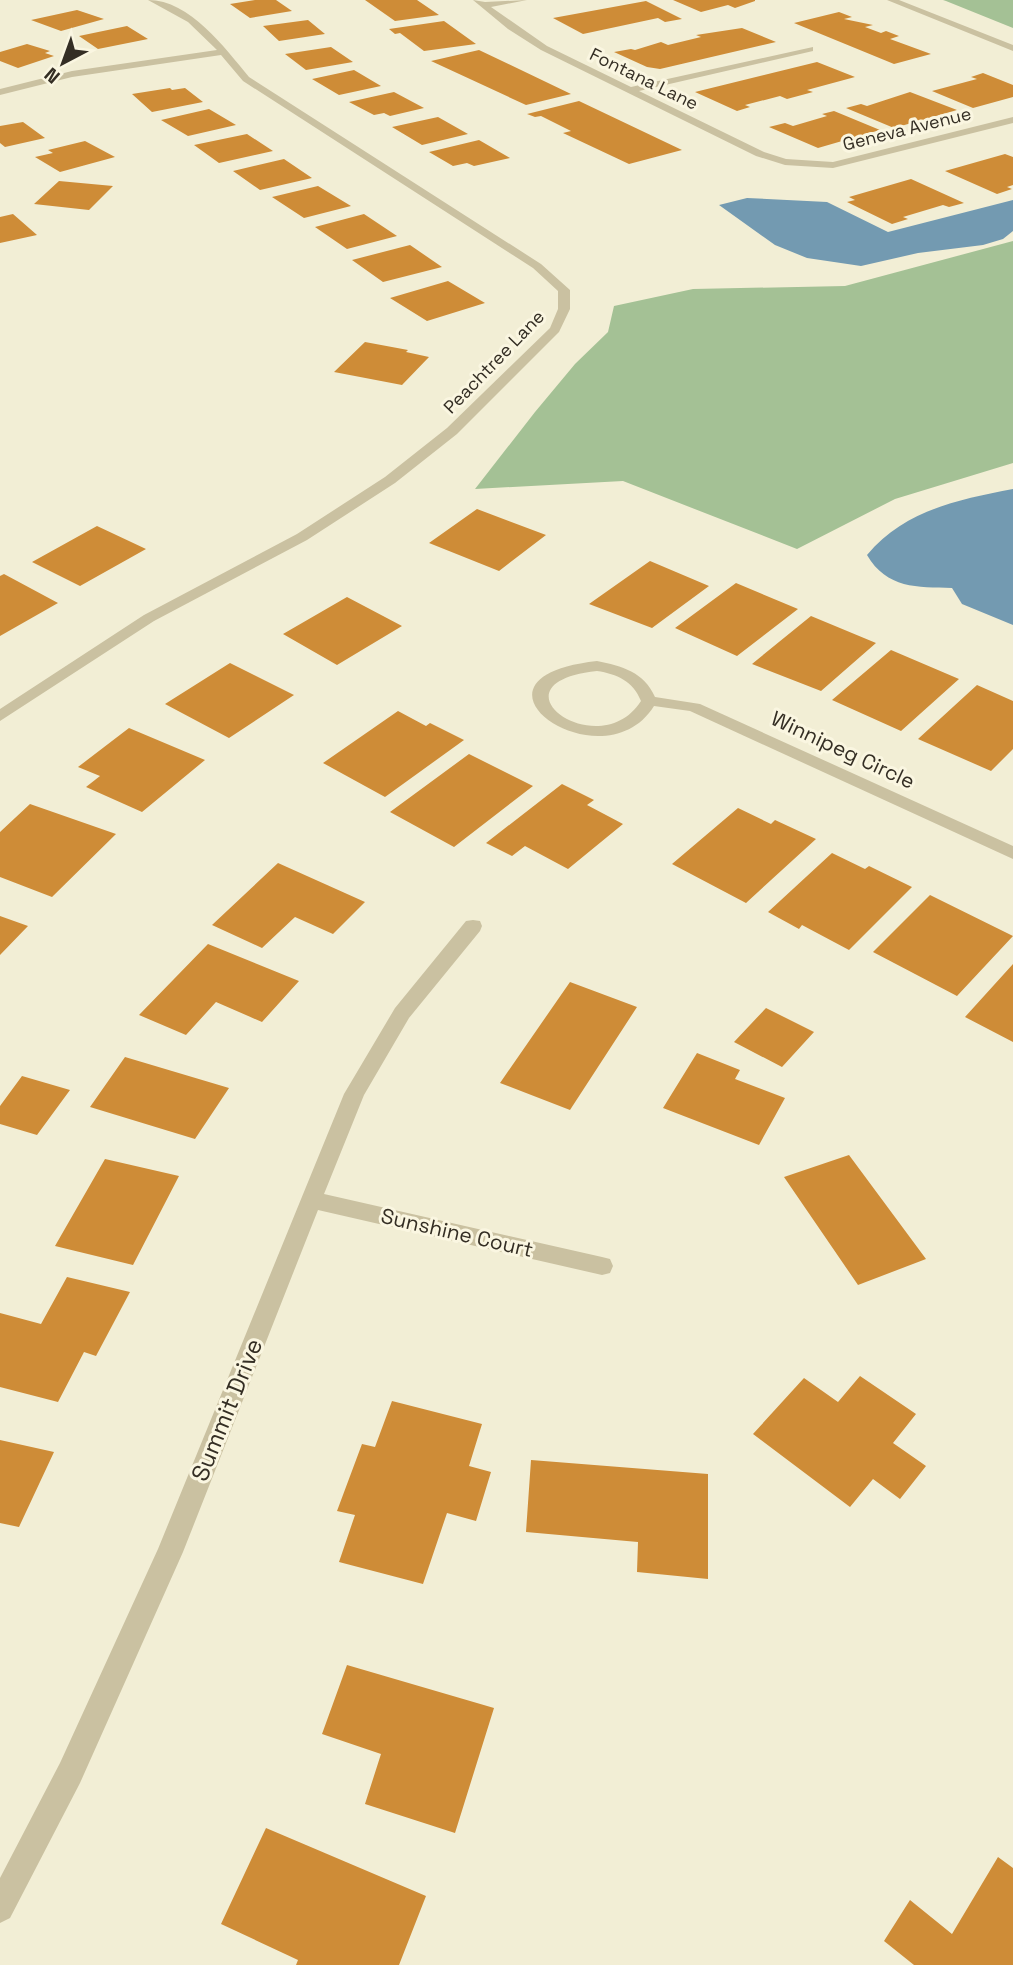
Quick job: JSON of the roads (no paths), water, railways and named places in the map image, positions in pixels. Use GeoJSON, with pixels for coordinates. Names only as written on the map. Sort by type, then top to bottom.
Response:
{"type":"FeatureCollection","features":[{"type":"Feature","properties":{"kind":"street","name":"Peachtree Lane"},"geometry":{"type":"LineString","coordinates":[[0,716],[149,618],[302,537],[390,480],[452,430],[555,329],[564,309],[564,290],[537,266],[246,79],[209,35],[191,20],[152,0]]}},
{"type":"Feature","properties":{"kind":"street"},"geometry":{"type":"LineString","coordinates":[[480,2],[523,0]]}},
{"type":"Feature","properties":{"kind":"street"},"geometry":{"type":"LineString","coordinates":[[891,0],[1013,48]]}},
{"type":"Feature","properties":{"kind":"street","name":"Fontana Lane"},"geometry":{"type":"LineString","coordinates":[[480,2],[511,27],[544,48],[760,154],[808,164]]}},
{"type":"Feature","properties":{"kind":"street"},"geometry":{"type":"LineString","coordinates":[[631,90],[810,50]]}},
{"type":"Feature","properties":{"kind":"street"},"geometry":{"type":"LineString","coordinates":[[0,92],[72,74],[222,52]]}},
{"type":"Feature","properties":{"kind":"street","name":"Geneva Avenue"},"geometry":{"type":"LineString","coordinates":[[808,164],[833,165],[859,160],[1013,120]]}},
{"type":"Feature","properties":{"kind":"street"},"geometry":{"type":"LineString","coordinates":[[597,666],[628,674],[639,681],[649,701],[645,711],[621,727],[583,729],[551,717],[543,707],[540,695],[554,676],[581,667],[597,666]]}},
{"type":"Feature","properties":{"kind":"street","name":"Winnipeg Circle"},"geometry":{"type":"LineString","coordinates":[[649,701],[694,706],[1013,853]]}},
{"type":"Feature","properties":{"kind":"street","name":"Summit Drive"},"geometry":{"type":"LineString","coordinates":[[0,1908],[70,1773],[170,1552],[361,1082],[402,1013],[473,926]]}},
{"type":"Feature","properties":{"kind":"street","name":"Sunshine Court"},"geometry":{"type":"LineString","coordinates":[[311,1200],[602,1266]]}},
{"type":"Feature","properties":{"kind":"water"},"geometry":{"type":"Polygon","coordinates":[[[747,198],[827,202],[888,232],[1013,200],[1013,231],[1003,239],[983,245],[918,253],[861,266],[807,258],[775,245],[719,205],[747,198]]]}},
{"type":"Feature","properties":{"kind":"water"},"geometry":{"type":"Polygon","coordinates":[[[1013,489],[1013,625],[962,604],[952,588],[915,586],[893,580],[875,566],[867,555],[898,527],[915,517],[952,503],[1013,489]]]}}]}
